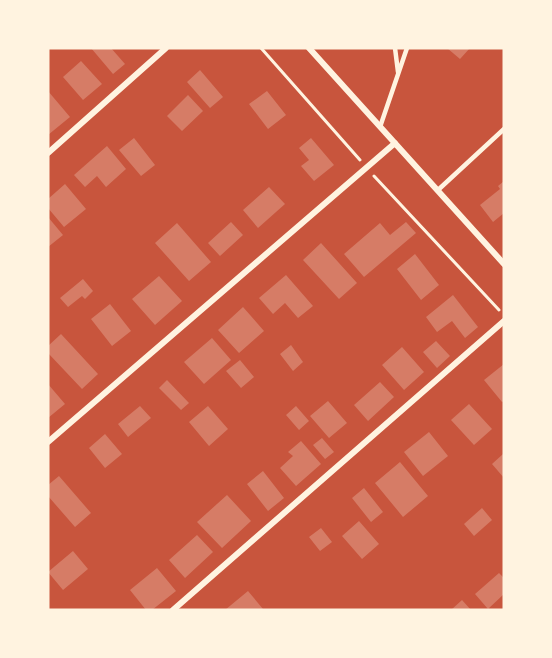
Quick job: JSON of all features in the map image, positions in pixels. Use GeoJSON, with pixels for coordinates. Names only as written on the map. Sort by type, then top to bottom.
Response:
{"type":"FeatureCollection","features":[{"type":"Feature","properties":{"kind":"street"},"geometry":{"type":"LineString","coordinates":[[48,153],[166,48]]}},
{"type":"Feature","properties":{"kind":"street"},"geometry":{"type":"LineString","coordinates":[[309,48],[504,264]]}},
{"type":"Feature","properties":{"kind":"street"},"geometry":{"type":"LineString","coordinates":[[48,442],[395,143]]}},
{"type":"Feature","properties":{"kind":"street"},"geometry":{"type":"LineString","coordinates":[[173,610],[504,321]]}},
{"type":"Feature","properties":{"kind":"lane"},"geometry":{"type":"LineString","coordinates":[[395,48],[398,74]]}},
{"type":"Feature","properties":{"kind":"lane"},"geometry":{"type":"LineString","coordinates":[[380,127],[407,48]]}},
{"type":"Feature","properties":{"kind":"lane"},"geometry":{"type":"LineString","coordinates":[[438,190],[504,129]]}},
{"type":"Feature","properties":{"kind":"path"},"geometry":{"type":"LineString","coordinates":[[261,48],[366,167],[504,315]]}},
{"type":"Feature","properties":{"kind":"building"},"geometry":{"type":"Polygon","coordinates":[[[91,48],[111,48],[125,64],[113,74],[91,48]]]}},
{"type":"Feature","properties":{"kind":"building"},"geometry":{"type":"Polygon","coordinates":[[[447,48],[470,48],[460,59],[447,48]]]}},
{"type":"Feature","properties":{"kind":"building"},"geometry":{"type":"Polygon","coordinates":[[[81,61],[102,84],[83,100],[63,77],[81,61]]]}},
{"type":"Feature","properties":{"kind":"building"},"geometry":{"type":"Polygon","coordinates":[[[200,70],[223,97],[210,108],[187,82],[200,70]]]}},
{"type":"Feature","properties":{"kind":"building"},"geometry":{"type":"Polygon","coordinates":[[[48,91],[70,117],[48,135],[48,91]]]}},
{"type":"Feature","properties":{"kind":"building"},"geometry":{"type":"Polygon","coordinates":[[[267,91],[286,115],[268,129],[249,104],[267,91]]]}},
{"type":"Feature","properties":{"kind":"building"},"geometry":{"type":"Polygon","coordinates":[[[188,95],[203,111],[182,131],[167,116],[188,95]]]}},
{"type":"Feature","properties":{"kind":"building"},"geometry":{"type":"Polygon","coordinates":[[[134,138],[155,165],[141,176],[119,150],[134,138]]]}},
{"type":"Feature","properties":{"kind":"building"},"geometry":{"type":"Polygon","coordinates":[[[311,138],[334,165],[314,181],[301,166],[309,160],[299,148],[311,138]]]}},
{"type":"Feature","properties":{"kind":"building"},"geometry":{"type":"Polygon","coordinates":[[[107,146],[126,169],[106,187],[97,176],[85,187],[74,175],[107,146]]]}},
{"type":"Feature","properties":{"kind":"building"},"geometry":{"type":"Polygon","coordinates":[[[504,181],[504,213],[493,222],[480,205],[500,189],[498,186],[504,181]]]}},
{"type":"Feature","properties":{"kind":"building"},"geometry":{"type":"Polygon","coordinates":[[[65,184],[86,209],[64,227],[48,208],[48,199],[65,184]]]}},
{"type":"Feature","properties":{"kind":"building"},"geometry":{"type":"Polygon","coordinates":[[[269,187],[285,204],[258,228],[243,210],[269,187]]]}},
{"type":"Feature","properties":{"kind":"building"},"geometry":{"type":"Polygon","coordinates":[[[48,217],[63,235],[48,247],[48,217]]]}},
{"type":"Feature","properties":{"kind":"building"},"geometry":{"type":"Polygon","coordinates":[[[231,222],[243,235],[220,256],[208,243],[231,222]]]}},
{"type":"Feature","properties":{"kind":"building"},"geometry":{"type":"Polygon","coordinates":[[[406,222],[416,233],[364,277],[344,254],[380,223],[390,235],[406,222]]]}},
{"type":"Feature","properties":{"kind":"building"},"geometry":{"type":"Polygon","coordinates":[[[177,223],[211,262],[189,281],[155,243],[177,223]]]}},
{"type":"Feature","properties":{"kind":"building"},"geometry":{"type":"Polygon","coordinates":[[[321,243],[357,283],[339,299],[303,260],[321,243]]]}},
{"type":"Feature","properties":{"kind":"building"},"geometry":{"type":"Polygon","coordinates":[[[415,254],[439,285],[421,300],[397,269],[415,254]]]}},
{"type":"Feature","properties":{"kind":"building"},"geometry":{"type":"Polygon","coordinates":[[[286,275],[313,306],[298,318],[285,303],[273,314],[259,298],[286,275]]]}},
{"type":"Feature","properties":{"kind":"building"},"geometry":{"type":"Polygon","coordinates":[[[159,276],[182,301],[155,325],[132,299],[159,276]]]}},
{"type":"Feature","properties":{"kind":"building"},"geometry":{"type":"Polygon","coordinates":[[[83,279],[93,291],[85,299],[82,296],[68,307],[60,298],[83,279]]]}},
{"type":"Feature","properties":{"kind":"building"},"geometry":{"type":"Polygon","coordinates":[[[453,295],[478,327],[465,338],[452,321],[437,332],[426,317],[453,295]]]}},
{"type":"Feature","properties":{"kind":"building"},"geometry":{"type":"Polygon","coordinates":[[[110,304],[131,331],[112,346],[91,319],[110,304]]]}},
{"type":"Feature","properties":{"kind":"building"},"geometry":{"type":"Polygon","coordinates":[[[243,307],[264,331],[239,353],[218,330],[243,307]]]}},
{"type":"Feature","properties":{"kind":"building"},"geometry":{"type":"Polygon","coordinates":[[[61,334],[98,374],[82,389],[48,353],[48,346],[61,334]]]}},
{"type":"Feature","properties":{"kind":"building"},"geometry":{"type":"Polygon","coordinates":[[[212,338],[231,360],[204,384],[184,362],[212,338]]]}},
{"type":"Feature","properties":{"kind":"building"},"geometry":{"type":"Polygon","coordinates":[[[436,341],[450,356],[437,368],[423,352],[436,341]]]}},
{"type":"Feature","properties":{"kind":"building"},"geometry":{"type":"Polygon","coordinates":[[[291,345],[303,362],[293,371],[280,354],[291,345]]]}},
{"type":"Feature","properties":{"kind":"building"},"geometry":{"type":"Polygon","coordinates":[[[402,347],[424,372],[404,390],[382,365],[402,347]]]}},
{"type":"Feature","properties":{"kind":"building"},"geometry":{"type":"Polygon","coordinates":[[[240,360],[254,377],[241,388],[226,371],[240,360]]]}},
{"type":"Feature","properties":{"kind":"building"},"geometry":{"type":"Polygon","coordinates":[[[504,364],[504,401],[502,402],[484,380],[504,364]]]}},
{"type":"Feature","properties":{"kind":"building"},"geometry":{"type":"Polygon","coordinates":[[[167,380],[189,403],[181,410],[159,388],[167,380]]]}},
{"type":"Feature","properties":{"kind":"building"},"geometry":{"type":"Polygon","coordinates":[[[380,382],[394,397],[368,421],[354,405],[380,382]]]}},
{"type":"Feature","properties":{"kind":"building"},"geometry":{"type":"Polygon","coordinates":[[[48,384],[65,404],[48,418],[48,384]]]}},
{"type":"Feature","properties":{"kind":"building"},"geometry":{"type":"Polygon","coordinates":[[[328,401],[347,423],[329,438],[310,416],[328,401]]]}},
{"type":"Feature","properties":{"kind":"building"},"geometry":{"type":"Polygon","coordinates":[[[469,404],[492,429],[474,445],[451,420],[469,404]]]}},
{"type":"Feature","properties":{"kind":"building"},"geometry":{"type":"Polygon","coordinates":[[[140,406],[151,418],[128,437],[118,424],[140,406]]]}},
{"type":"Feature","properties":{"kind":"building"},"geometry":{"type":"Polygon","coordinates":[[[208,406],[228,429],[209,446],[189,422],[208,406]]]}},
{"type":"Feature","properties":{"kind":"building"},"geometry":{"type":"Polygon","coordinates":[[[296,406],[309,421],[299,430],[286,415],[296,406]]]}},
{"type":"Feature","properties":{"kind":"building"},"geometry":{"type":"Polygon","coordinates":[[[429,432],[448,456],[423,476],[404,452],[429,432]]]}},
{"type":"Feature","properties":{"kind":"building"},"geometry":{"type":"Polygon","coordinates":[[[105,434],[122,454],[105,468],[89,448],[105,434]]]}},
{"type":"Feature","properties":{"kind":"building"},"geometry":{"type":"Polygon","coordinates":[[[322,438],[334,452],[325,459],[313,445],[322,438]]]}},
{"type":"Feature","properties":{"kind":"building"},"geometry":{"type":"Polygon","coordinates":[[[301,441],[321,464],[296,486],[280,468],[293,456],[288,452],[301,441]]]}},
{"type":"Feature","properties":{"kind":"building"},"geometry":{"type":"Polygon","coordinates":[[[503,454],[504,456],[504,478],[492,464],[503,454]]]}},
{"type":"Feature","properties":{"kind":"building"},"geometry":{"type":"Polygon","coordinates":[[[400,462],[428,496],[403,517],[375,483],[400,462]]]}},
{"type":"Feature","properties":{"kind":"building"},"geometry":{"type":"Polygon","coordinates":[[[263,471],[284,498],[268,511],[247,484],[263,471]]]}},
{"type":"Feature","properties":{"kind":"building"},"geometry":{"type":"Polygon","coordinates":[[[59,476],[91,513],[75,527],[48,496],[48,485],[59,476]]]}},
{"type":"Feature","properties":{"kind":"building"},"geometry":{"type":"Polygon","coordinates":[[[364,488],[383,512],[371,522],[352,498],[364,488]]]}},
{"type":"Feature","properties":{"kind":"building"},"geometry":{"type":"Polygon","coordinates":[[[227,495],[251,521],[222,548],[197,522],[227,495]]]}},
{"type":"Feature","properties":{"kind":"building"},"geometry":{"type":"Polygon","coordinates":[[[482,508],[492,520],[474,536],[464,524],[482,508]]]}},
{"type":"Feature","properties":{"kind":"building"},"geometry":{"type":"Polygon","coordinates":[[[359,521],[379,544],[362,559],[342,536],[359,521]]]}},
{"type":"Feature","properties":{"kind":"building"},"geometry":{"type":"Polygon","coordinates":[[[321,528],[332,542],[320,551],[309,537],[321,528]]]}},
{"type":"Feature","properties":{"kind":"building"},"geometry":{"type":"Polygon","coordinates":[[[197,535],[213,552],[185,578],[169,560],[197,535]]]}},
{"type":"Feature","properties":{"kind":"building"},"geometry":{"type":"Polygon","coordinates":[[[73,551],[88,569],[63,590],[48,572],[73,551]]]}},
{"type":"Feature","properties":{"kind":"building"},"geometry":{"type":"Polygon","coordinates":[[[157,568],[176,591],[152,610],[146,610],[130,590],[157,568]]]}},
{"type":"Feature","properties":{"kind":"building"},"geometry":{"type":"Polygon","coordinates":[[[499,573],[504,578],[504,594],[488,609],[475,594],[499,573]]]}},
{"type":"Feature","properties":{"kind":"building"},"geometry":{"type":"Polygon","coordinates":[[[248,591],[263,609],[225,610],[248,591]]]}},
{"type":"Feature","properties":{"kind":"building"},"geometry":{"type":"Polygon","coordinates":[[[462,600],[471,610],[451,610],[462,600]]]}}]}
